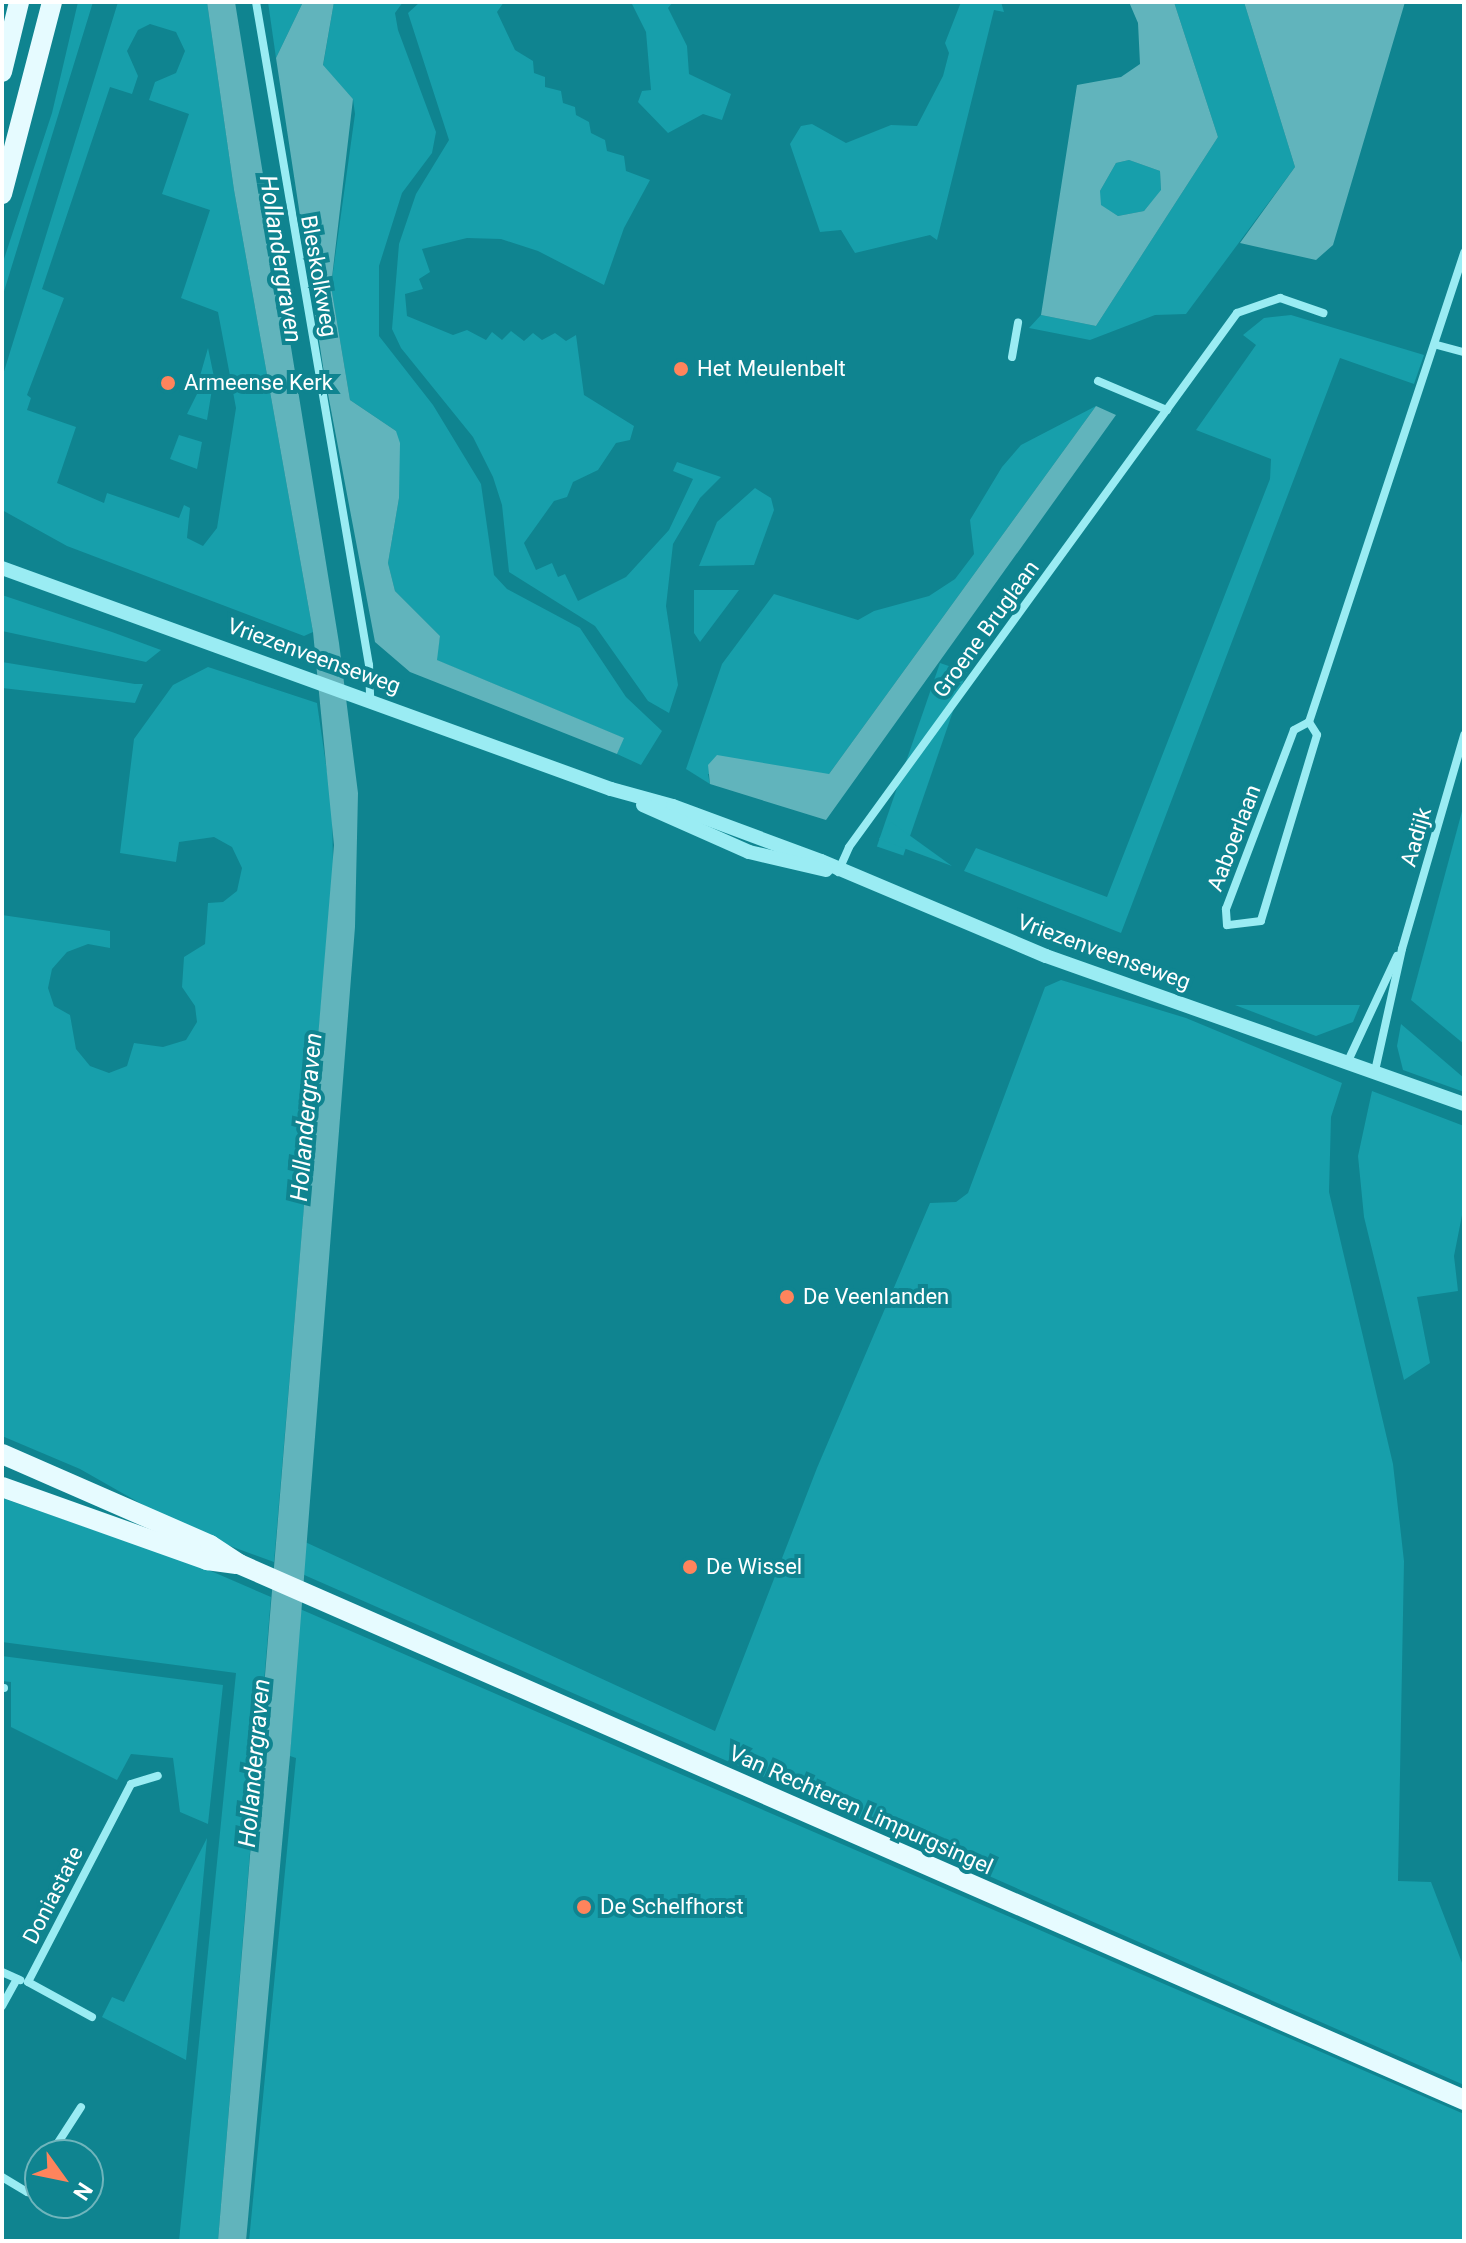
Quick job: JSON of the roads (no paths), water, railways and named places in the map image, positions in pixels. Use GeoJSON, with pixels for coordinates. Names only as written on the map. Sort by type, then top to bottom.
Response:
{"type":"FeatureCollection","features":[{"type":"Feature","properties":{"kind":"main road"},"geometry":{"type":"LineString","coordinates":[[2,72],[19,2]]}},
{"type":"Feature","properties":{"kind":"main road"},"geometry":{"type":"LineString","coordinates":[[2,194],[52,2]]}},
{"type":"Feature","properties":{"kind":"main road","name":"Van Rechteren Limpurgsingel"},"geometry":{"type":"LineString","coordinates":[[2,1454],[210,1545],[239,1564],[1464,2100]]}},
{"type":"Feature","properties":{"kind":"main road","name":"Van Rechteren Limpurgsingel"},"geometry":{"type":"LineString","coordinates":[[2,1487],[207,1560],[239,1564]]}},
{"type":"Feature","properties":{"kind":"street","name":"Bleskolkweg"},"geometry":{"type":"LineString","coordinates":[[256,2],[369,665],[370,698]]}},
{"type":"Feature","properties":{"kind":"street","name":"Aaboerlaan"},"geometry":{"type":"LineString","coordinates":[[1309,722],[1317,735],[1261,921],[1227,925],[1226,909],[1294,730],[1309,722],[1437,345],[1464,252]]}},
{"type":"Feature","properties":{"kind":"street","name":"Groene Bruglaan"},"geometry":{"type":"LineString","coordinates":[[838,872],[849,847],[1237,313],[1280,298],[1323,313]]}},
{"type":"Feature","properties":{"kind":"street"},"geometry":{"type":"LineString","coordinates":[[1012,357],[1018,323]]}},
{"type":"Feature","properties":{"kind":"street"},"geometry":{"type":"LineString","coordinates":[[1437,345],[1464,352]]}},
{"type":"Feature","properties":{"kind":"street"},"geometry":{"type":"LineString","coordinates":[[1098,381],[1167,410]]}},
{"type":"Feature","properties":{"kind":"street","name":"Vriezenveenseweg"},"geometry":{"type":"LineString","coordinates":[[2,568],[370,698],[611,789],[673,806],[821,861],[838,872],[1046,956],[1464,1104]]}},
{"type":"Feature","properties":{"kind":"street","name":"Aadijk"},"geometry":{"type":"LineString","coordinates":[[1375,1071],[1402,949],[1464,735]]}},
{"type":"Feature","properties":{"kind":"street","name":"Aadijk"},"geometry":{"type":"LineString","coordinates":[[1353,1063],[1402,949]]}},
{"type":"Feature","properties":{"kind":"street","name":"Doniastate"},"geometry":{"type":"LineString","coordinates":[[28,1982],[131,1784],[158,1776]]}},
{"type":"Feature","properties":{"kind":"street"},"geometry":{"type":"LineString","coordinates":[[2,1972],[28,1982],[92,2017]]}},
{"type":"Feature","properties":{"kind":"street"},"geometry":{"type":"LineString","coordinates":[[2,2006],[17,1979]]}},
{"type":"Feature","properties":{"kind":"street"},"geometry":{"type":"LineString","coordinates":[[60,2139],[81,2107]]}},
{"type":"Feature","properties":{"kind":"street"},"geometry":{"type":"LineString","coordinates":[[2,2177],[24,2190]]}},
{"type":"Feature","properties":{"kind":"place","name":"Het Meulenbelt"},"geometry":{"type":"Point","coordinates":[681,369]}},
{"type":"Feature","properties":{"kind":"place","name":"Armeense Kerk"},"geometry":{"type":"Point","coordinates":[168,383]}},
{"type":"Feature","properties":{"kind":"place","name":"De Veenlanden"},"geometry":{"type":"Point","coordinates":[787,1297]}},
{"type":"Feature","properties":{"kind":"place","name":"De Wissel"},"geometry":{"type":"Point","coordinates":[690,1567]}},
{"type":"Feature","properties":{"kind":"place","name":"De Schelfhorst"},"geometry":{"type":"Point","coordinates":[584,1907]}},
{"type":"Feature","properties":{"kind":"water label","name":"Hollandergraven"},"geometry":{"type":"Point","coordinates":[280,259]}},
{"type":"Feature","properties":{"kind":"water label","name":"Hollandergraven"},"geometry":{"type":"Point","coordinates":[307,1117]}},
{"type":"Feature","properties":{"kind":"water label","name":"Hollandergraven"},"geometry":{"type":"Point","coordinates":[255,1763]}}]}
